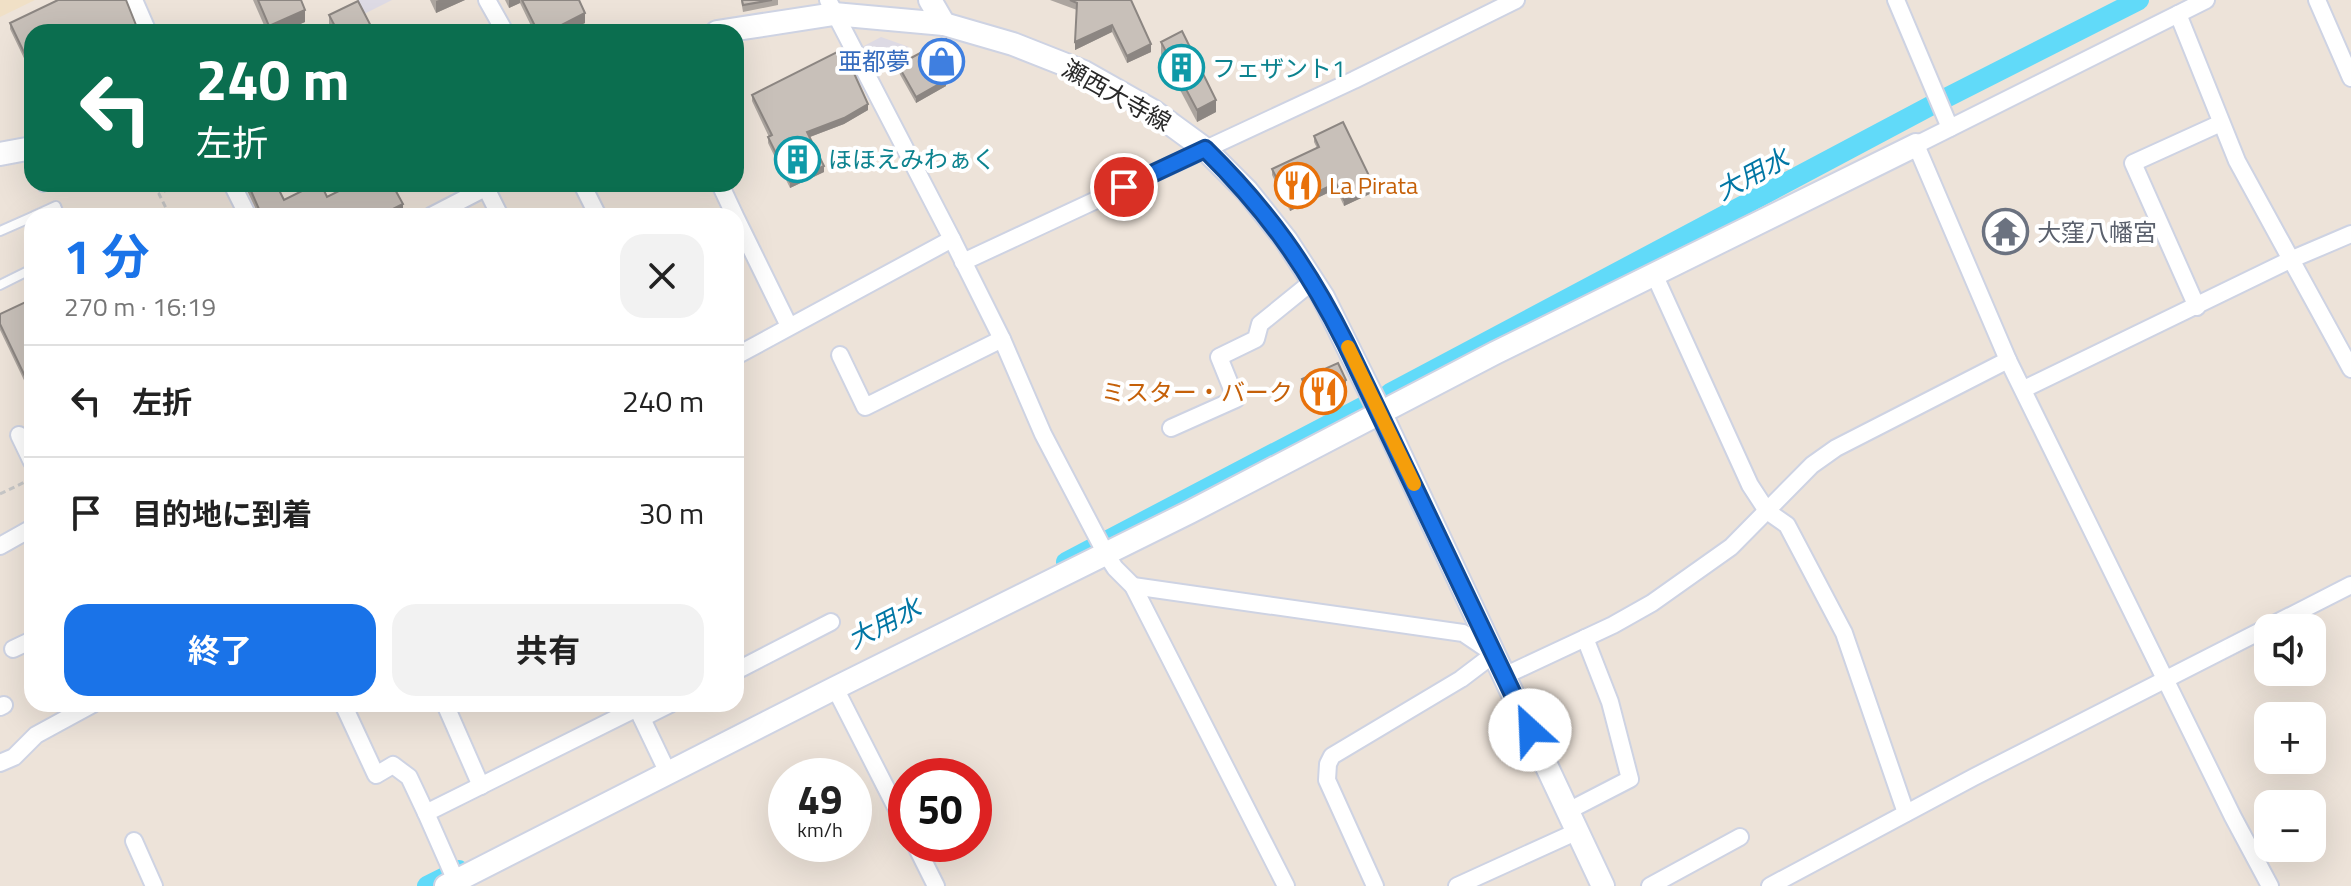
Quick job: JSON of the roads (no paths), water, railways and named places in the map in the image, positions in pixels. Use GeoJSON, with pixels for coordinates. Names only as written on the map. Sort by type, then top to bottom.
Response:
{"type":"FeatureCollection","features":[{"type":"Feature","properties":{"kind":"street"},"geometry":{"type":"LineString","coordinates":[[134,0],[144,24]]}},
{"type":"Feature","properties":{"kind":"street"},"geometry":{"type":"LineString","coordinates":[[487,0],[500,24]]}},
{"type":"Feature","properties":{"kind":"street"},"geometry":{"type":"LineString","coordinates":[[863,0],[831,7],[1002,339],[1043,434],[1106,554],[1133,586],[1286,886]]}},
{"type":"Feature","properties":{"kind":"street"},"geometry":{"type":"LineString","coordinates":[[878,0],[885,12],[895,20]]}},
{"type":"Feature","properties":{"kind":"street"},"geometry":{"type":"LineString","coordinates":[[930,0],[944,24]]}},
{"type":"Feature","properties":{"kind":"street"},"geometry":{"type":"LineString","coordinates":[[963,262],[1516,0]]}},
{"type":"Feature","properties":{"kind":"street"},"geometry":{"type":"LineString","coordinates":[[1896,0],[1950,128]]}},
{"type":"Feature","properties":{"kind":"street"},"geometry":{"type":"LineString","coordinates":[[347,712],[376,775],[393,765],[409,777],[452,878],[665,768],[1106,554],[1654,274],[2206,0]]}},
{"type":"Feature","properties":{"kind":"street"},"geometry":{"type":"LineString","coordinates":[[2317,0],[2351,78]]}},
{"type":"Feature","properties":{"kind":"street","name":"瀬西大寺線"},"geometry":{"type":"LineString","coordinates":[[744,26],[831,7],[895,20],[944,24],[1013,44],[1084,72],[1153,111],[1205,149],[1247,191],[1286,240],[1313,281],[1381,414],[1603,886]]}},
{"type":"Feature","properties":{"kind":"street"},"geometry":{"type":"LineString","coordinates":[[2178,14],[2237,161],[2351,369]]}},
{"type":"Feature","properties":{"kind":"street"},"geometry":{"type":"LineString","coordinates":[[2197,307],[2133,163],[2221,123]]}},
{"type":"Feature","properties":{"kind":"street"},"geometry":{"type":"LineString","coordinates":[[1916,145],[2008,360],[2270,886]]}},
{"type":"Feature","properties":{"kind":"street"},"geometry":{"type":"LineString","coordinates":[[0,154],[24,150]]}},
{"type":"Feature","properties":{"kind":"street"},"geometry":{"type":"LineString","coordinates":[[450,208],[478,192]]}},
{"type":"Feature","properties":{"kind":"street"},"geometry":{"type":"LineString","coordinates":[[744,233],[789,326]]}},
{"type":"Feature","properties":{"kind":"street"},"geometry":{"type":"LineString","coordinates":[[2024,389],[2290,260],[2351,234]]}},
{"type":"Feature","properties":{"kind":"street"},"geometry":{"type":"LineString","coordinates":[[744,351],[952,239]]}},
{"type":"Feature","properties":{"kind":"street"},"geometry":{"type":"LineString","coordinates":[[1654,274],[1750,485],[1767,511],[1787,525],[1844,633],[1906,813]]}},
{"type":"Feature","properties":{"kind":"street"},"geometry":{"type":"LineString","coordinates":[[1171,428],[1236,399],[1219,357],[1256,339],[1260,324],[1313,281]]}},
{"type":"Feature","properties":{"kind":"street"},"geometry":{"type":"LineString","coordinates":[[840,355],[865,407],[1002,339]]}},
{"type":"Feature","properties":{"kind":"street"},"geometry":{"type":"LineString","coordinates":[[1504,676],[1652,603],[1731,547],[1812,465],[1836,448],[2008,360]]}},
{"type":"Feature","properties":{"kind":"street"},"geometry":{"type":"LineString","coordinates":[[19,435],[24,445]]}},
{"type":"Feature","properties":{"kind":"street"},"geometry":{"type":"LineString","coordinates":[[0,546],[24,532]]}},
{"type":"Feature","properties":{"kind":"street"},"geometry":{"type":"LineString","coordinates":[[1770,886],[2165,678],[2351,585]]}},
{"type":"Feature","properties":{"kind":"street"},"geometry":{"type":"LineString","coordinates":[[1133,586],[1463,633],[1494,654],[1461,679],[1332,756],[1327,780],[1375,886]]}},
{"type":"Feature","properties":{"kind":"street"},"geometry":{"type":"LineString","coordinates":[[744,667],[831,622]]}},
{"type":"Feature","properties":{"kind":"street"},"geometry":{"type":"LineString","coordinates":[[1568,811],[1630,779],[1610,702],[1585,638]]}},
{"type":"Feature","properties":{"kind":"street"},"geometry":{"type":"LineString","coordinates":[[13,649],[24,644]]}},
{"type":"Feature","properties":{"kind":"street"},"geometry":{"type":"LineString","coordinates":[[835,688],[888,792]]}},
{"type":"Feature","properties":{"kind":"street"},"geometry":{"type":"LineString","coordinates":[[0,763],[14,757],[36,735],[78,712]]}},
{"type":"Feature","properties":{"kind":"street"},"geometry":{"type":"LineString","coordinates":[[449,712],[481,786]]}},
{"type":"Feature","properties":{"kind":"street"},"geometry":{"type":"LineString","coordinates":[[426,813],[634,712]]}},
{"type":"Feature","properties":{"kind":"street"},"geometry":{"type":"LineString","coordinates":[[639,712],[665,768]]}},
{"type":"Feature","properties":{"kind":"street"},"geometry":{"type":"LineString","coordinates":[[1457,886],[1578,831]]}},
{"type":"Feature","properties":{"kind":"street"},"geometry":{"type":"LineString","coordinates":[[1650,886],[1740,837]]}},
{"type":"Feature","properties":{"kind":"street"},"geometry":{"type":"LineString","coordinates":[[134,841],[154,886]]}},
{"type":"Feature","properties":{"kind":"street"},"geometry":{"type":"LineString","coordinates":[[924,862],[936,886]]}},
{"type":"Feature","properties":{"kind":"lane"},"geometry":{"type":"LineString","coordinates":[[0,231],[24,221]]}},
{"type":"Feature","properties":{"kind":"lane"},"geometry":{"type":"LineString","coordinates":[[0,285],[24,273]]}},
{"type":"Feature","properties":{"kind":"waterway","name":"大用水"},"geometry":{"type":"LineString","coordinates":[[1390,393],[1934,104],[2139,0]]}},
{"type":"Feature","properties":{"kind":"waterway","name":"大用水"},"geometry":{"type":"LineString","coordinates":[[1066,562],[1364,406]]}},
{"type":"Feature","properties":{"kind":"waterway","name":"大用水"},"geometry":{"type":"LineString","coordinates":[[427,886],[459,870]]}},
{"type":"Feature","properties":{"kind":"place","name":"亜都夢"},"geometry":{"type":"Point","coordinates":[941,61]}},
{"type":"Feature","properties":{"kind":"place","name":"フェザント1"},"geometry":{"type":"Point","coordinates":[1181,68]}},
{"type":"Feature","properties":{"kind":"place","name":"ほほえみわぁく"},"geometry":{"type":"Point","coordinates":[797,159]}},
{"type":"Feature","properties":{"kind":"place","name":"La Pirata"},"geometry":{"type":"Point","coordinates":[1298,185]}},
{"type":"Feature","properties":{"kind":"place","name":"大窪八幡宮"},"geometry":{"type":"Point","coordinates":[2006,232]}},
{"type":"Feature","properties":{"kind":"place","name":"ミスター・バーク"},"geometry":{"type":"Point","coordinates":[1324,392]}}]}
